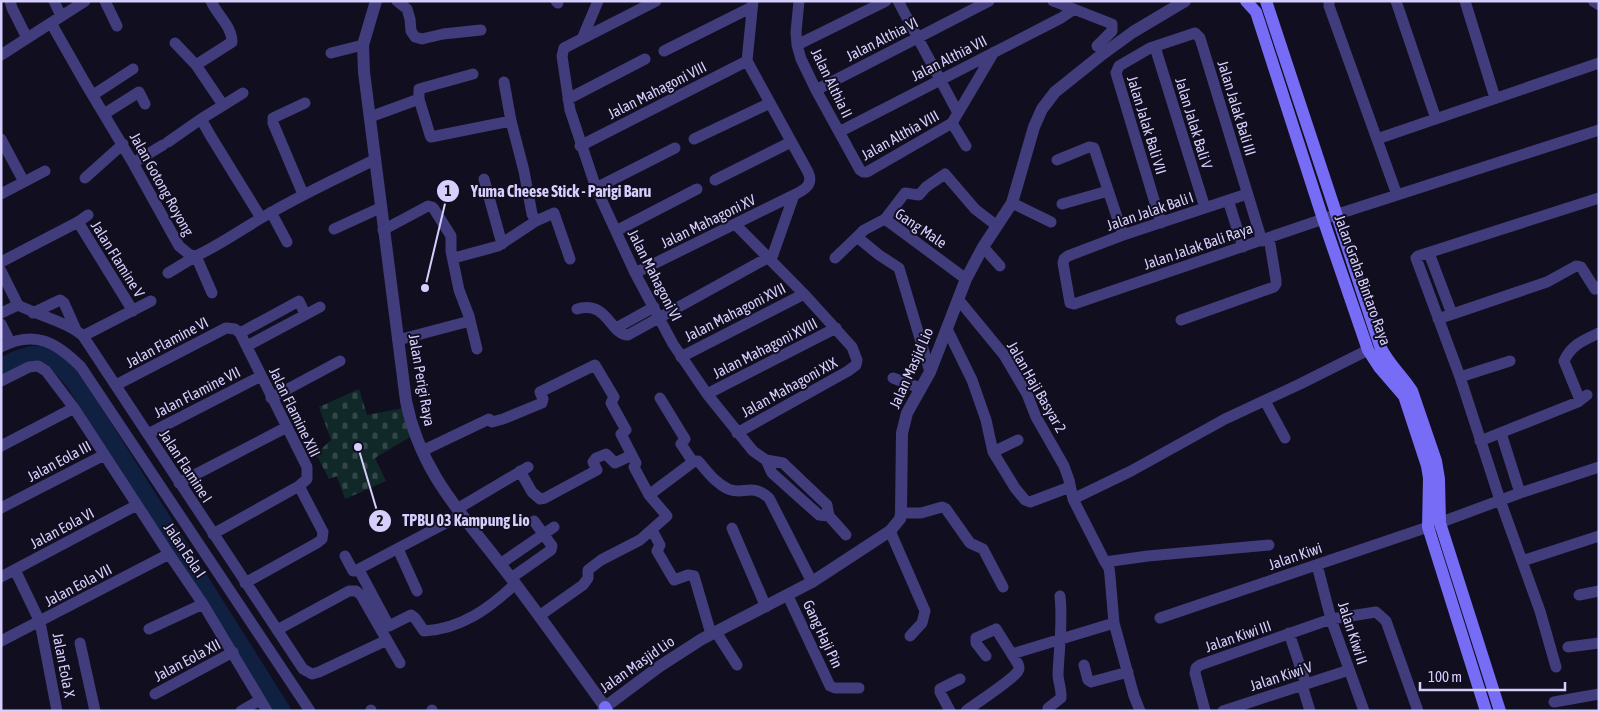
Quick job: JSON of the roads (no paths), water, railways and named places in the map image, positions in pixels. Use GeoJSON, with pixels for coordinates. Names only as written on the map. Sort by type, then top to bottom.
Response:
{"type":"FeatureCollection","features":[{"type":"Feature","properties":{"kind":"main road","name":"Jalan Graha Bintaro Raya"},"geometry":{"type":"LineString","coordinates":[[1246,1],[1256,12],[1295,110]]}},
{"type":"Feature","properties":{"kind":"main road","name":"Jalan Graha Bintaro Raya"},"geometry":{"type":"LineString","coordinates":[[1266,1],[1295,110],[1368,350],[1379,367],[1404,396],[1427,466],[1434,525],[1471,664],[1486,711]]}},
{"type":"Feature","properties":{"kind":"main road","name":"Jalan Graha Bintaro Raya"},"geometry":{"type":"LineString","coordinates":[[1329,217],[1380,346],[1390,365],[1412,391],[1436,461],[1439,480],[1434,525],[1484,661],[1500,711]]}},
{"type":"Feature","properties":{"kind":"main road"},"geometry":{"type":"LineString","coordinates":[[1471,664],[1484,661]]}},
{"type":"Feature","properties":{"kind":"street"},"geometry":{"type":"LineString","coordinates":[[10,1],[27,38]]}},
{"type":"Feature","properties":{"kind":"street"},"geometry":{"type":"LineString","coordinates":[[54,1],[61,16]]}},
{"type":"Feature","properties":{"kind":"street"},"geometry":{"type":"LineString","coordinates":[[1,54],[85,1]]}},
{"type":"Feature","properties":{"kind":"street"},"geometry":{"type":"LineString","coordinates":[[104,1],[117,26]]}},
{"type":"Feature","properties":{"kind":"street"},"geometry":{"type":"LineString","coordinates":[[196,65],[232,42],[232,37],[225,22],[211,1]]}},
{"type":"Feature","properties":{"kind":"street","name":"Jalan Perigi Raya"},"geometry":{"type":"LineString","coordinates":[[376,1],[362,45],[364,72],[380,208],[409,415],[422,451],[444,493],[513,581],[605,710]]}},
{"type":"Feature","properties":{"kind":"street"},"geometry":{"type":"LineString","coordinates":[[398,1],[407,10],[411,31],[415,37],[422,39],[443,34],[482,30]]}},
{"type":"Feature","properties":{"kind":"street"},"geometry":{"type":"LineString","coordinates":[[582,38],[598,1]]}},
{"type":"Feature","properties":{"kind":"street"},"geometry":{"type":"LineString","coordinates":[[582,38],[656,1]]}},
{"type":"Feature","properties":{"kind":"street","name":"Jalan Althia II"},"geometry":{"type":"LineString","coordinates":[[799,1],[796,23],[797,45],[801,59],[839,132],[863,172]]}},
{"type":"Feature","properties":{"kind":"street"},"geometry":{"type":"LineString","coordinates":[[797,45],[886,1]]}},
{"type":"Feature","properties":{"kind":"street"},"geometry":{"type":"LineString","coordinates":[[898,1],[958,113]]}},
{"type":"Feature","properties":{"kind":"street","name":"Jalan Althia VI"},"geometry":{"type":"LineString","coordinates":[[816,90],[989,1]]}},
{"type":"Feature","properties":{"kind":"street"},"geometry":{"type":"LineString","coordinates":[[1054,1],[1112,24],[1112,31],[1097,46]]}},
{"type":"Feature","properties":{"kind":"street","name":"Jalan Masjid Lio"},"geometry":{"type":"LineString","coordinates":[[605,710],[660,666],[714,633],[788,596],[890,532],[900,519],[901,514],[902,433],[907,413],[930,372],[966,279],[983,247],[1012,203],[1034,127],[1042,109],[1055,92],[1120,42],[1184,1]]}},
{"type":"Feature","properties":{"kind":"street"},"geometry":{"type":"LineString","coordinates":[[1329,1],[1329,6],[1397,195]]}},
{"type":"Feature","properties":{"kind":"street"},"geometry":{"type":"LineString","coordinates":[[1396,1],[1436,119]]}},
{"type":"Feature","properties":{"kind":"street"},"geometry":{"type":"LineString","coordinates":[[1465,1],[1495,98]]}},
{"type":"Feature","properties":{"kind":"street"},"geometry":{"type":"LineString","coordinates":[[1594,1],[1599,4]]}},
{"type":"Feature","properties":{"kind":"street"},"geometry":{"type":"LineString","coordinates":[[664,51],[753,4]]}},
{"type":"Feature","properties":{"kind":"street"},"geometry":{"type":"LineString","coordinates":[[577,309],[586,306],[594,308],[602,313],[622,334],[628,335],[770,259],[794,196],[806,189],[810,178],[747,61],[753,4]]}},
{"type":"Feature","properties":{"kind":"street","name":"Jalan Althia VII"},"geometry":{"type":"LineString","coordinates":[[839,132],[1061,18],[1073,10]]}},
{"type":"Feature","properties":{"kind":"street","name":"Jalan Gotong Royong"},"geometry":{"type":"LineString","coordinates":[[51,23],[134,163],[179,246],[190,254],[196,256],[303,194],[374,160]]}},
{"type":"Feature","properties":{"kind":"street","name":"Jalan Jalak Bali III"},"geometry":{"type":"LineString","coordinates":[[1155,47],[1195,33],[1200,38],[1248,194],[1266,239],[1276,280],[1274,287],[1181,320]]}},
{"type":"Feature","properties":{"kind":"street","name":"Jalan Mahagoni VI"},"geometry":{"type":"LineString","coordinates":[[582,38],[564,48],[562,56],[568,99],[580,146],[596,188],[635,273],[681,357],[737,433],[753,452],[766,460],[772,473],[819,515],[829,516],[846,535]]}},
{"type":"Feature","properties":{"kind":"street"},"geometry":{"type":"LineString","coordinates":[[175,43],[196,65],[223,105]]}},
{"type":"Feature","properties":{"kind":"street"},"geometry":{"type":"LineString","coordinates":[[331,53],[362,45]]}},
{"type":"Feature","properties":{"kind":"street","name":"Jalan Jalak Bali VII"},"geometry":{"type":"LineString","coordinates":[[1155,47],[1119,66],[1116,73],[1161,223]]}},
{"type":"Feature","properties":{"kind":"street","name":"Jalan Jalak Bali V"},"geometry":{"type":"LineString","coordinates":[[1155,47],[1205,208]]}},
{"type":"Feature","properties":{"kind":"street","name":"Jalan Althia VIII"},"geometry":{"type":"LineString","coordinates":[[863,172],[867,172],[952,123],[994,52]]}},
{"type":"Feature","properties":{"kind":"street"},"geometry":{"type":"LineString","coordinates":[[568,99],[646,59]]}},
{"type":"Feature","properties":{"kind":"street","name":"Jalan Mahagoni VIII"},"geometry":{"type":"LineString","coordinates":[[580,146],[747,61]]}},
{"type":"Feature","properties":{"kind":"street"},"geometry":{"type":"LineString","coordinates":[[1377,138],[1599,63]]}},
{"type":"Feature","properties":{"kind":"street"},"geometry":{"type":"LineString","coordinates":[[93,96],[133,69]]}},
{"type":"Feature","properties":{"kind":"street"},"geometry":{"type":"LineString","coordinates":[[473,74],[420,88],[418,92],[419,99],[432,137],[511,122]]}},
{"type":"Feature","properties":{"kind":"street"},"geometry":{"type":"LineString","coordinates":[[504,82],[532,214],[536,221]]}},
{"type":"Feature","properties":{"kind":"street"},"geometry":{"type":"LineString","coordinates":[[104,114],[139,92],[145,104]]}},
{"type":"Feature","properties":{"kind":"street"},"geometry":{"type":"LineString","coordinates":[[134,163],[243,93]]}},
{"type":"Feature","properties":{"kind":"street"},"geometry":{"type":"LineString","coordinates":[[370,117],[419,99]]}},
{"type":"Feature","properties":{"kind":"street"},"geometry":{"type":"LineString","coordinates":[[303,194],[273,123],[273,118],[305,103]]}},
{"type":"Feature","properties":{"kind":"street"},"geometry":{"type":"LineString","coordinates":[[694,140],[770,103]]}},
{"type":"Feature","properties":{"kind":"street"},"geometry":{"type":"LineString","coordinates":[[201,119],[210,135],[287,242]]}},
{"type":"Feature","properties":{"kind":"street","name":"Jalan Althia VIII"},"geometry":{"type":"LineString","coordinates":[[952,123],[966,146]]}},
{"type":"Feature","properties":{"kind":"street","name":"Jalan Jalak Bali Raya"},"geometry":{"type":"LineString","coordinates":[[1070,303],[1074,304],[1329,217],[1599,130]]}},
{"type":"Feature","properties":{"kind":"street"},"geometry":{"type":"LineString","coordinates":[[1,139],[24,182]]}},
{"type":"Feature","properties":{"kind":"street"},"geometry":{"type":"LineString","coordinates":[[715,180],[791,142]]}},
{"type":"Feature","properties":{"kind":"street"},"geometry":{"type":"LineString","coordinates":[[85,178],[123,144]]}},
{"type":"Feature","properties":{"kind":"street"},"geometry":{"type":"LineString","coordinates":[[1057,160],[1089,147],[1094,148],[1123,235]]}},
{"type":"Feature","properties":{"kind":"street"},"geometry":{"type":"LineString","coordinates":[[596,188],[675,148]]}},
{"type":"Feature","properties":{"kind":"street"},"geometry":{"type":"LineString","coordinates":[[1,194],[45,172]]}},
{"type":"Feature","properties":{"kind":"street"},"geometry":{"type":"LineString","coordinates":[[886,219],[905,193],[919,194],[943,174],[948,176],[975,209],[997,226]]}},
{"type":"Feature","properties":{"kind":"street"},"geometry":{"type":"LineString","coordinates":[[484,179],[502,244]]}},
{"type":"Feature","properties":{"kind":"street"},"geometry":{"type":"LineString","coordinates":[[616,231],[697,189]]}},
{"type":"Feature","properties":{"kind":"street"},"geometry":{"type":"LineString","coordinates":[[1062,204],[1108,191]]}},
{"type":"Feature","properties":{"kind":"street","name":"Jalan Jalak Bali I"},"geometry":{"type":"LineString","coordinates":[[1070,303],[1063,263],[1064,259],[1123,235],[1248,194]]}},
{"type":"Feature","properties":{"kind":"street","name":"Jalan Mahagoni XV"},"geometry":{"type":"LineString","coordinates":[[635,273],[794,196]]}},
{"type":"Feature","properties":{"kind":"street"},"geometry":{"type":"LineString","coordinates":[[1556,667],[1540,611],[1500,500],[1460,377],[1416,260],[1417,257],[1599,198]]}},
{"type":"Feature","properties":{"kind":"street"},"geometry":{"type":"LineString","coordinates":[[1228,200],[1243,247]]}},
{"type":"Feature","properties":{"kind":"street"},"geometry":{"type":"LineString","coordinates":[[1012,203],[1051,222]]}},
{"type":"Feature","properties":{"kind":"street"},"geometry":{"type":"LineString","coordinates":[[383,230],[428,206],[432,207],[451,236],[451,251],[454,258],[459,290],[477,349]]}},
{"type":"Feature","properties":{"kind":"street"},"geometry":{"type":"LineString","coordinates":[[334,229],[380,208]]}},
{"type":"Feature","properties":{"kind":"street"},"geometry":{"type":"LineString","coordinates":[[454,258],[502,244],[536,221],[555,213],[570,259]]}},
{"type":"Feature","properties":{"kind":"street","name":"Jalan Flamine V"},"geometry":{"type":"LineString","coordinates":[[1,262],[78,222],[88,214]]}},
{"type":"Feature","properties":{"kind":"street","name":"Gang Male"},"geometry":{"type":"LineString","coordinates":[[835,258],[864,230],[886,219],[966,279]]}},
{"type":"Feature","properties":{"kind":"street","name":"Jalan Flamine V"},"geometry":{"type":"LineString","coordinates":[[78,222],[133,311]]}},
{"type":"Feature","properties":{"kind":"street"},"geometry":{"type":"LineString","coordinates":[[735,224],[836,328]]}},
{"type":"Feature","properties":{"kind":"street"},"geometry":{"type":"LineString","coordinates":[[858,237],[879,255],[899,268],[930,372]]}},
{"type":"Feature","properties":{"kind":"street"},"geometry":{"type":"LineString","coordinates":[[983,247],[1000,266]]}},
{"type":"Feature","properties":{"kind":"street"},"geometry":{"type":"LineString","coordinates":[[1429,253],[1452,314]]}},
{"type":"Feature","properties":{"kind":"street"},"geometry":{"type":"LineString","coordinates":[[168,273],[196,256],[212,293]]}},
{"type":"Feature","properties":{"kind":"street"},"geometry":{"type":"LineString","coordinates":[[1438,319],[1547,282],[1576,266],[1581,267],[1598,290]]}},
{"type":"Feature","properties":{"kind":"street"},"geometry":{"type":"LineString","coordinates":[[1,272],[18,305],[79,333],[133,311],[151,300]]}},
{"type":"Feature","properties":{"kind":"street","name":"Jalan Mahagoni XVII"},"geometry":{"type":"LineString","coordinates":[[681,357],[804,294]]}},
{"type":"Feature","properties":{"kind":"street","name":"Jalan Haji Basyar 2"},"geometry":{"type":"LineString","coordinates":[[958,299],[1004,355],[1017,377],[1036,417],[1064,466],[1074,499],[1109,568],[1114,623],[1138,710]]}},
{"type":"Feature","properties":{"kind":"street","name":"Jalan Flamine I"},"geometry":{"type":"LineString","coordinates":[[33,313],[60,300],[64,302],[79,333],[148,434],[276,630],[304,669],[312,674],[319,672],[387,640]]}},
{"type":"Feature","properties":{"kind":"street","name":"Jalan Flamine VI"},"geometry":{"type":"LineString","coordinates":[[116,386],[226,328],[235,331],[299,301],[305,314]]}},
{"type":"Feature","properties":{"kind":"street"},"geometry":{"type":"LineString","coordinates":[[2,314],[18,305]]}},
{"type":"Feature","properties":{"kind":"street"},"geometry":{"type":"LineString","coordinates":[[247,346],[320,307]]}},
{"type":"Feature","properties":{"kind":"street"},"geometry":{"type":"LineString","coordinates":[[616,328],[654,307]]}},
{"type":"Feature","properties":{"kind":"street"},"geometry":{"type":"LineString","coordinates":[[398,340],[470,321]]}},
{"type":"Feature","properties":{"kind":"street"},"geometry":{"type":"LineString","coordinates":[[1,324],[5,344],[37,338],[52,343],[67,353],[81,367],[310,711]]}},
{"type":"Feature","properties":{"kind":"street","name":"Jalan Mahagoni XIX"},"geometry":{"type":"LineString","coordinates":[[737,433],[856,365],[857,360],[852,347],[836,328]]}},
{"type":"Feature","properties":{"kind":"street","name":"Jalan Mahagoni XVIII"},"geometry":{"type":"LineString","coordinates":[[708,394],[836,328]]}},
{"type":"Feature","properties":{"kind":"street"},"geometry":{"type":"LineString","coordinates":[[946,329],[972,380],[986,420],[993,452],[1015,488],[1025,500],[1030,502],[1070,487]]}},
{"type":"Feature","properties":{"kind":"street","name":"Jalan Flamine XIII"},"geometry":{"type":"LineString","coordinates":[[235,331],[247,346],[260,376],[307,467],[307,479],[299,486]]}},
{"type":"Feature","properties":{"kind":"street"},"geometry":{"type":"LineString","coordinates":[[1480,441],[1584,397],[1564,361],[1568,351],[1599,333]]}},
{"type":"Feature","properties":{"kind":"street"},"geometry":{"type":"LineString","coordinates":[[1074,499],[1131,471],[1225,419],[1368,350]]}},
{"type":"Feature","properties":{"kind":"street"},"geometry":{"type":"LineString","coordinates":[[1460,377],[1510,361]]}},
{"type":"Feature","properties":{"kind":"street"},"geometry":{"type":"LineString","coordinates":[[271,398],[340,362]]}},
{"type":"Feature","properties":{"kind":"street"},"geometry":{"type":"LineString","coordinates":[[422,451],[489,419],[492,422],[503,419],[542,403],[540,392],[595,365],[614,397],[611,403],[626,430],[621,434],[636,463],[634,467],[649,495],[667,516],[640,540],[601,560],[588,570],[588,578],[583,585],[538,616]]}},
{"type":"Feature","properties":{"kind":"street","name":"Jalan Eola I"},"geometry":{"type":"LineString","coordinates":[[1,381],[29,366],[38,366],[46,371],[74,408],[168,554],[203,604],[267,711]]}},
{"type":"Feature","properties":{"kind":"street","name":"Jalan Flamine VII"},"geometry":{"type":"LineString","coordinates":[[148,434],[260,376]]}},
{"type":"Feature","properties":{"kind":"street"},"geometry":{"type":"LineString","coordinates":[[893,378],[920,388]]}},
{"type":"Feature","properties":{"kind":"street"},"geometry":{"type":"LineString","coordinates":[[660,398],[685,439],[681,444],[693,462]]}},
{"type":"Feature","properties":{"kind":"street"},"geometry":{"type":"LineString","coordinates":[[1265,401],[1285,438]]}},
{"type":"Feature","properties":{"kind":"street"},"geometry":{"type":"LineString","coordinates":[[1,446],[74,408]]}},
{"type":"Feature","properties":{"kind":"street"},"geometry":{"type":"LineString","coordinates":[[179,483],[287,427]]}},
{"type":"Feature","properties":{"kind":"street"},"geometry":{"type":"LineString","coordinates":[[1501,433],[1520,493]]}},
{"type":"Feature","properties":{"kind":"street"},"geometry":{"type":"LineString","coordinates":[[993,452],[1018,440]]}},
{"type":"Feature","properties":{"kind":"street"},"geometry":{"type":"LineString","coordinates":[[345,556],[353,570],[359,570],[459,512],[524,469],[532,492],[540,499],[597,470],[593,462],[596,458],[606,454],[615,463],[632,455]]}},
{"type":"Feature","properties":{"kind":"street","name":"Jalan Eola III"},"geometry":{"type":"LineString","coordinates":[[1,508],[104,455]]}},
{"type":"Feature","properties":{"kind":"street"},"geometry":{"type":"LineString","coordinates":[[649,495],[693,462],[698,461],[714,480],[729,490],[754,489],[763,492],[769,498],[812,582]]}},
{"type":"Feature","properties":{"kind":"street","name":"Jalan Kiwi"},"geometry":{"type":"LineString","coordinates":[[1160,618],[1599,467]]}},
{"type":"Feature","properties":{"kind":"street"},"geometry":{"type":"LineString","coordinates":[[213,534],[299,486],[323,532],[322,539],[245,583]]}},
{"type":"Feature","properties":{"kind":"street","name":"Jalan Eola VI"},"geometry":{"type":"LineString","coordinates":[[1,577],[138,505]]}},
{"type":"Feature","properties":{"kind":"street"},"geometry":{"type":"LineString","coordinates":[[901,514],[946,509],[970,543],[983,549],[1003,587]]}},
{"type":"Feature","properties":{"kind":"street"},"geometry":{"type":"LineString","coordinates":[[359,570],[389,626],[411,615],[424,631],[432,631],[461,623],[493,604],[513,581],[551,550],[552,546],[534,521]]}},
{"type":"Feature","properties":{"kind":"street"},"geometry":{"type":"LineString","coordinates":[[500,564],[554,527]]}},
{"type":"Feature","properties":{"kind":"street"},"geometry":{"type":"LineString","coordinates":[[732,528],[766,607]]}},
{"type":"Feature","properties":{"kind":"street"},"geometry":{"type":"LineString","coordinates":[[652,530],[660,545],[657,551],[674,580],[688,575],[694,576],[714,633],[737,665]]}},
{"type":"Feature","properties":{"kind":"street"},"geometry":{"type":"LineString","coordinates":[[890,532],[925,611],[922,623],[910,636]]}},
{"type":"Feature","properties":{"kind":"street"},"geometry":{"type":"LineString","coordinates":[[1522,561],[1599,536]]}},
{"type":"Feature","properties":{"kind":"street"},"geometry":{"type":"LineString","coordinates":[[1105,562],[1148,556],[1269,546]]}},
{"type":"Feature","properties":{"kind":"street"},"geometry":{"type":"LineString","coordinates":[[398,549],[417,591]]}},
{"type":"Feature","properties":{"kind":"street","name":"Jalan Eola VII"},"geometry":{"type":"LineString","coordinates":[[1,641],[168,554]]}},
{"type":"Feature","properties":{"kind":"street","name":"Jalan Kiwi II"},"geometry":{"type":"LineString","coordinates":[[1317,565],[1331,619],[1364,711]]}},
{"type":"Feature","properties":{"kind":"street","name":"Jalan Eola X"},"geometry":{"type":"LineString","coordinates":[[15,570],[40,622],[57,711]]}},
{"type":"Feature","properties":{"kind":"street"},"geometry":{"type":"LineString","coordinates":[[276,630],[349,591],[356,591],[361,595],[400,663]]}},
{"type":"Feature","properties":{"kind":"street"},"geometry":{"type":"LineString","coordinates":[[1579,595],[1599,591]]}},
{"type":"Feature","properties":{"kind":"street","name":"Gang Haji Pin"},"geometry":{"type":"LineString","coordinates":[[788,596],[830,686],[835,688],[859,688]]}},
{"type":"Feature","properties":{"kind":"street"},"geometry":{"type":"LineString","coordinates":[[1048,711],[1048,708],[1061,698],[1058,678],[1060,596]]}},
{"type":"Feature","properties":{"kind":"street"},"geometry":{"type":"LineString","coordinates":[[149,629],[203,604]]}},
{"type":"Feature","properties":{"kind":"street","name":"Jalan Kiwi III"},"geometry":{"type":"LineString","coordinates":[[1205,711],[1195,673],[1196,668],[1200,665],[1331,619],[1376,612],[1386,621],[1418,711]]}},
{"type":"Feature","properties":{"kind":"street"},"geometry":{"type":"LineString","coordinates":[[1012,654],[1060,641],[1114,623]]}},
{"type":"Feature","properties":{"kind":"street"},"geometry":{"type":"LineString","coordinates":[[966,711],[1003,685],[1020,668],[996,629],[976,638],[976,643],[986,656]]}},
{"type":"Feature","properties":{"kind":"street"},"geometry":{"type":"LineString","coordinates":[[1290,634],[1310,711]]}},
{"type":"Feature","properties":{"kind":"street"},"geometry":{"type":"LineString","coordinates":[[80,643],[95,711]]}},
{"type":"Feature","properties":{"kind":"street"},"geometry":{"type":"LineString","coordinates":[[1568,648],[1599,643]]}},
{"type":"Feature","properties":{"kind":"street","name":"Jalan Eola XII"},"geometry":{"type":"LineString","coordinates":[[155,694],[233,652]]}},
{"type":"Feature","properties":{"kind":"street"},"geometry":{"type":"LineString","coordinates":[[1084,665],[1088,680],[1091,682],[1128,672]]}},
{"type":"Feature","properties":{"kind":"street","name":"Jalan Kiwi V"},"geometry":{"type":"LineString","coordinates":[[1223,711],[1252,707],[1304,685],[1349,670]]}},
{"type":"Feature","properties":{"kind":"street"},"geometry":{"type":"LineString","coordinates":[[950,711],[940,689],[960,678]]}},
{"type":"Feature","properties":{"kind":"street"},"geometry":{"type":"LineString","coordinates":[[1554,702],[1599,694]]}},
{"type":"Feature","properties":{"kind":"street"},"geometry":{"type":"LineString","coordinates":[[241,711],[260,700]]}},
{"type":"Feature","properties":{"kind":"waterway"},"geometry":{"type":"LineString","coordinates":[[1,367],[26,357],[43,356],[59,365],[76,384],[282,711]]}},
{"type":"Feature","properties":{"kind":"place","name":"Yuma Cheese Stick - Parigi Baru"},"geometry":{"type":"Point","coordinates":[425,288]}},
{"type":"Feature","properties":{"kind":"place","name":"TPBU 03 Kampung Lio"},"geometry":{"type":"Point","coordinates":[358,447]}}]}
